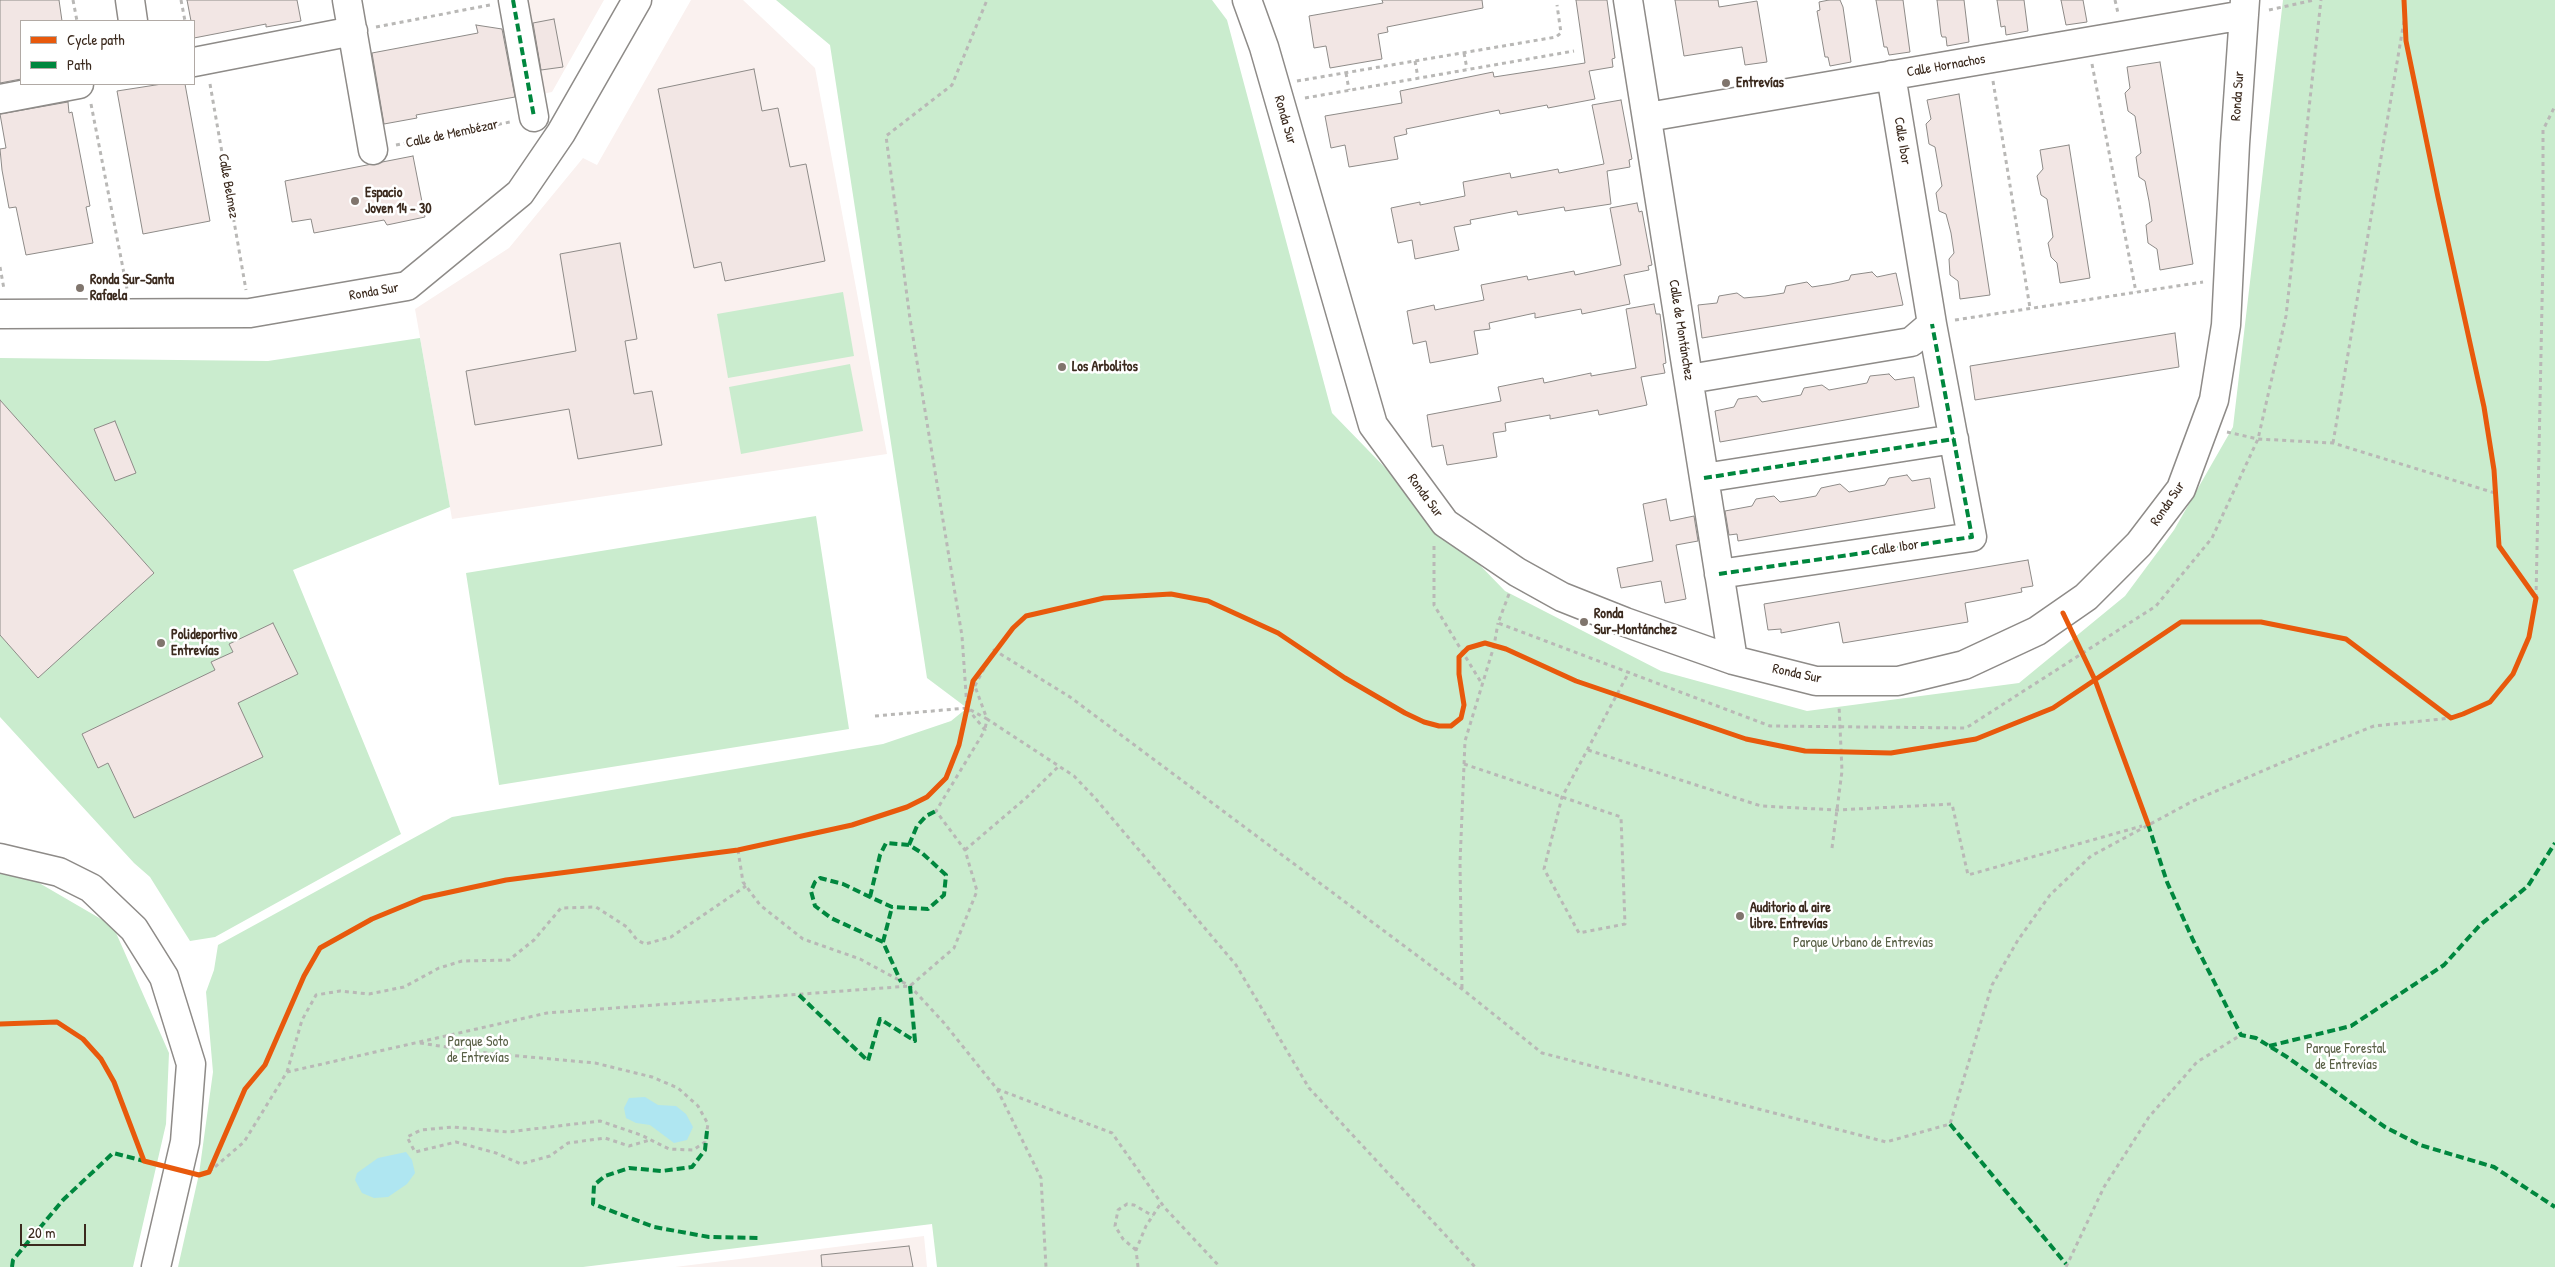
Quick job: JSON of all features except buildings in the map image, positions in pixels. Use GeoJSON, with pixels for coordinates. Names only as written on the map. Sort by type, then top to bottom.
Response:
{"type":"FeatureCollection","features":[{"type":"Feature","properties":{"kind":"street"},"geometry":{"type":"LineString","coordinates":[[130,0],[133,20]]}},
{"type":"Feature","properties":{"kind":"street"},"geometry":{"type":"LineString","coordinates":[[347,0],[373,150]]}},
{"type":"Feature","properties":{"kind":"street","name":"Ronda Sur"},"geometry":{"type":"LineString","coordinates":[[0,314],[250,313],[407,286],[520,193],[560,133],[637,0]]}},
{"type":"Feature","properties":{"kind":"street","name":"Ronda Sur"},"geometry":{"type":"LineString","coordinates":[[1247,0],[1277,93],[1373,425],[1445,524],[1517,572],[1562,597],[1733,660],[1816,681],[1898,681],[1964,665],[2037,631],[2086,597],[2139,544],[2181,489],[2214,400],[2226,325],[2245,7]]}},
{"type":"Feature","properties":{"kind":"street","name":"Calle de Montánchez"},"geometry":{"type":"LineString","coordinates":[[1628,0],[1733,660]]}},
{"type":"Feature","properties":{"kind":"street"},"geometry":{"type":"LineString","coordinates":[[513,1],[534,117]]}},
{"type":"Feature","properties":{"kind":"street","name":"Calle Hornachos"},"geometry":{"type":"LineString","coordinates":[[1648,117],[2088,42],[2245,7]]}},
{"type":"Feature","properties":{"kind":"street"},"geometry":{"type":"LineString","coordinates":[[200,60],[353,31]]}},
{"type":"Feature","properties":{"kind":"street","name":"Calle Ibor"},"geometry":{"type":"LineString","coordinates":[[1719,574],[1972,537],[1932,324],[1892,76]]}},
{"type":"Feature","properties":{"kind":"street"},"geometry":{"type":"LineString","coordinates":[[0,99],[85,93]]}},
{"type":"Feature","properties":{"kind":"street"},"geometry":{"type":"LineString","coordinates":[[1689,379],[1911,342],[1932,324]]}},
{"type":"Feature","properties":{"kind":"street"},"geometry":{"type":"LineString","coordinates":[[1704,478],[1954,439]]}},
{"type":"Feature","properties":{"kind":"street"},"geometry":{"type":"LineString","coordinates":[[0,858],[59,872],[91,888],[134,929],[164,977],[191,1064],[185,1142],[156,1267]]}},
{"type":"Feature","properties":{"kind":"path"},"geometry":{"type":"LineString","coordinates":[[73,0],[77,20]]}},
{"type":"Feature","properties":{"kind":"path"},"geometry":{"type":"LineString","coordinates":[[181,0],[185,20]]}},
{"type":"Feature","properties":{"kind":"path"},"geometry":{"type":"LineString","coordinates":[[985,730],[967,708],[962,636],[910,319],[886,136],[952,85],[987,0]]}},
{"type":"Feature","properties":{"kind":"path"},"geometry":{"type":"LineString","coordinates":[[2245,7],[2314,0]]}},
{"type":"Feature","properties":{"kind":"path"},"geometry":{"type":"LineString","coordinates":[[1498,623],[1770,726],[1966,728],[2156,606],[2212,538],[2258,439],[2286,316],[2321,0]]}},
{"type":"Feature","properties":{"kind":"path"},"geometry":{"type":"LineString","coordinates":[[353,31],[513,1]]}},
{"type":"Feature","properties":{"kind":"path"},"geometry":{"type":"LineString","coordinates":[[1277,93],[1346,73],[1556,37],[1561,33],[1557,4]]}},
{"type":"Feature","properties":{"kind":"path"},"geometry":{"type":"LineString","coordinates":[[2404,14],[2406,42]]}},
{"type":"Feature","properties":{"kind":"path"},"geometry":{"type":"LineString","coordinates":[[2333,443],[2404,21]]}},
{"type":"Feature","properties":{"kind":"path"},"geometry":{"type":"LineString","coordinates":[[2088,42],[2136,292]]}},
{"type":"Feature","properties":{"kind":"path"},"geometry":{"type":"LineString","coordinates":[[1277,93],[1349,90],[1574,51]]}},
{"type":"Feature","properties":{"kind":"path"},"geometry":{"type":"LineString","coordinates":[[1464,53],[1468,69]]}},
{"type":"Feature","properties":{"kind":"path"},"geometry":{"type":"LineString","coordinates":[[1989,59],[2030,308]]}},
{"type":"Feature","properties":{"kind":"path"},"geometry":{"type":"LineString","coordinates":[[1415,61],[1418,78]]}},
{"type":"Feature","properties":{"kind":"path"},"geometry":{"type":"LineString","coordinates":[[1346,73],[1349,90]]}},
{"type":"Feature","properties":{"kind":"path"},"geometry":{"type":"LineString","coordinates":[[85,93],[132,313]]}},
{"type":"Feature","properties":{"kind":"path"},"geometry":{"type":"LineString","coordinates":[[2534,608],[2536,598],[2543,256],[2543,130],[2555,106]]}},
{"type":"Feature","properties":{"kind":"path"},"geometry":{"type":"LineString","coordinates":[[1932,324],[2228,278]]}},
{"type":"Feature","properties":{"kind":"path"},"geometry":{"type":"LineString","coordinates":[[2204,426],[2258,439],[2333,443],[2495,493]]}},
{"type":"Feature","properties":{"kind":"path"},"geometry":{"type":"LineString","coordinates":[[2494,486],[2495,502]]}},
{"type":"Feature","properties":{"kind":"path"},"geometry":{"type":"LineString","coordinates":[[1436,512],[1434,606],[1461,655],[1482,684]]}},
{"type":"Feature","properties":{"kind":"path"},"geometry":{"type":"LineString","coordinates":[[1462,989],[1460,863],[1465,741],[1482,684],[1497,647],[1498,623],[1517,572]]}},
{"type":"Feature","properties":{"kind":"path"},"geometry":{"type":"LineString","coordinates":[[2531,591],[2536,598]]}},
{"type":"Feature","properties":{"kind":"path"},"geometry":{"type":"LineString","coordinates":[[2063,613],[2087,662]]}},
{"type":"Feature","properties":{"kind":"path"},"geometry":{"type":"LineString","coordinates":[[965,717],[974,683],[1000,642]]}},
{"type":"Feature","properties":{"kind":"path"},"geometry":{"type":"LineString","coordinates":[[1485,643],[1497,647]]}},
{"type":"Feature","properties":{"kind":"path"},"geometry":{"type":"LineString","coordinates":[[1461,655],[1468,648]]}},
{"type":"Feature","properties":{"kind":"path"},"geometry":{"type":"LineString","coordinates":[[994,650],[1070,697],[1462,989],[1542,1053],[1886,1142],[1950,1124],[1992,985],[2018,940],[2050,894],[2091,856],[2148,824],[2219,790],[2374,726],[2454,717]]}},
{"type":"Feature","properties":{"kind":"path"},"geometry":{"type":"LineString","coordinates":[[1464,764],[1562,797],[1621,817],[1625,924],[1579,932],[1544,869],[1562,797],[1629,672]]}},
{"type":"Feature","properties":{"kind":"path"},"geometry":{"type":"LineString","coordinates":[[1832,848],[1842,771],[1838,681]]}},
{"type":"Feature","properties":{"kind":"path"},"geometry":{"type":"LineString","coordinates":[[287,1072],[547,1013],[910,986],[954,948],[977,891],[965,850],[936,810],[985,730],[987,719],[974,683]]}},
{"type":"Feature","properties":{"kind":"path"},"geometry":{"type":"LineString","coordinates":[[1608,692],[1626,698]]}},
{"type":"Feature","properties":{"kind":"path"},"geometry":{"type":"LineString","coordinates":[[875,716],[967,708],[1074,776],[1095,798],[1236,965],[1309,1088],[1476,1267]]}},
{"type":"Feature","properties":{"kind":"path"},"geometry":{"type":"LineString","coordinates":[[2444,713],[2454,717]]}},
{"type":"Feature","properties":{"kind":"path"},"geometry":{"type":"LineString","coordinates":[[1588,750],[1761,806],[1837,810],[1952,804],[1968,875],[2148,824]]}},
{"type":"Feature","properties":{"kind":"path"},"geometry":{"type":"LineString","coordinates":[[1832,752],[1851,752]]}},
{"type":"Feature","properties":{"kind":"path"},"geometry":{"type":"LineString","coordinates":[[965,850],[1026,798],[1059,766]]}},
{"type":"Feature","properties":{"kind":"path"},"geometry":{"type":"LineString","coordinates":[[2145,816],[2148,824]]}},
{"type":"Feature","properties":{"kind":"path"},"geometry":{"type":"LineString","coordinates":[[728,851],[747,848]]}},
{"type":"Feature","properties":{"kind":"path"},"geometry":{"type":"LineString","coordinates":[[738,850],[743,882],[760,905],[803,939],[860,959],[910,986],[944,1023],[997,1088],[1041,1178],[1046,1267]]}},
{"type":"Feature","properties":{"kind":"path"},"geometry":{"type":"LineString","coordinates":[[179,1171],[199,1174],[209,1172],[244,1142],[287,1072],[302,1020],[316,995],[340,991],[369,994],[404,987],[439,968],[462,961],[509,960],[534,940],[561,908],[596,907],[627,927],[637,940],[646,944],[671,937],[746,886]]}},
{"type":"Feature","properties":{"kind":"path"},"geometry":{"type":"LineString","coordinates":[[2066,1267],[2104,1187],[2149,1117],[2197,1062],[2241,1035]]}},
{"type":"Feature","properties":{"kind":"path"},"geometry":{"type":"LineString","coordinates":[[417,1042],[486,1053],[595,1063],[652,1077],[678,1088],[698,1106],[708,1124],[705,1142],[693,1150],[669,1149],[650,1140],[600,1121],[508,1132],[453,1127],[421,1130],[406,1137],[415,1152],[456,1142],[496,1153],[521,1164],[550,1156],[568,1143],[605,1138],[629,1146],[650,1140]]}},
{"type":"Feature","properties":{"kind":"path"},"geometry":{"type":"LineString","coordinates":[[997,1088],[1112,1133],[1161,1203],[1220,1267]]}},
{"type":"Feature","properties":{"kind":"path"},"geometry":{"type":"LineString","coordinates":[[209,1172],[216,1155]]}},
{"type":"Feature","properties":{"kind":"path"},"geometry":{"type":"LineString","coordinates":[[1138,1267],[1136,1250],[1161,1203]]}},
{"type":"Feature","properties":{"kind":"path"},"geometry":{"type":"LineString","coordinates":[[1136,1250],[1123,1239],[1115,1226],[1118,1210],[1127,1204],[1134,1205],[1153,1216]]}},
{"type":"Feature","properties":{"kind":"shaded area"},"geometry":{"type":"Polygon","coordinates":[[[519,0],[604,0],[552,92],[537,95],[519,0]]]}},
{"type":"Feature","properties":{"kind":"shaded area"},"geometry":{"type":"Polygon","coordinates":[[[691,0],[743,0],[815,68],[887,454],[452,519],[415,309],[509,248],[583,158],[597,165],[691,0]]]}},
{"type":"Feature","properties":{"kind":"shaded area"},"geometry":{"type":"Polygon","coordinates":[[[924,1236],[927,1267],[675,1267],[924,1236]]]}},
{"type":"Feature","properties":{"kind":"green space"},"geometry":{"type":"Polygon","coordinates":[[[776,0],[1212,0],[1227,20],[1332,413],[1505,591],[1661,671],[1807,711],[2019,683],[2125,596],[2174,530],[2233,427],[2283,0],[2555,0],[2555,1267],[937,1267],[932,1224],[583,1267],[178,1267],[199,1174],[213,1072],[206,992],[214,970],[218,945],[452,817],[883,744],[951,721],[967,708],[927,678],[830,45],[776,0]]]}},
{"type":"Feature","properties":{"kind":"green space"},"geometry":{"type":"Polygon","coordinates":[[[843,292],[854,356],[728,378],[717,314],[843,292]]]}},
{"type":"Feature","properties":{"kind":"green space","name":"Polideportivo Entrevías"},"geometry":{"type":"Polygon","coordinates":[[[420,338],[450,507],[293,570],[401,834],[215,937],[190,941],[150,877],[134,863],[0,717],[0,358],[268,361],[420,338]]]}},
{"type":"Feature","properties":{"kind":"green space"},"geometry":{"type":"Polygon","coordinates":[[[850,364],[863,431],[741,454],[729,387],[850,364]]]}},
{"type":"Feature","properties":{"kind":"green space"},"geometry":{"type":"Polygon","coordinates":[[[816,516],[849,729],[499,785],[466,573],[816,516]]]}},
{"type":"Feature","properties":{"kind":"green space"},"geometry":{"type":"Polygon","coordinates":[[[10,866],[113,926],[169,1053],[166,1124],[133,1267],[0,1267],[0,870],[10,866]]]}},
{"type":"Feature","properties":{"kind":"water"},"geometry":{"type":"Polygon","coordinates":[[[645,1097],[658,1105],[676,1106],[686,1114],[693,1127],[687,1140],[674,1143],[650,1125],[636,1123],[626,1118],[624,1108],[629,1098],[645,1097]]]}},
{"type":"Feature","properties":{"kind":"water"},"geometry":{"type":"Polygon","coordinates":[[[406,1152],[412,1160],[415,1173],[407,1184],[388,1197],[374,1198],[362,1193],[355,1180],[357,1173],[378,1158],[406,1152]]]}},
{"type":"Feature","properties":{"kind":"marked path"},"geometry":{"type":"LineString","coordinates":[[513,0],[534,117]]}},
{"type":"Feature","properties":{"kind":"marked path"},"geometry":{"type":"LineString","coordinates":[[1719,574],[1972,537],[1932,324]]}},
{"type":"Feature","properties":{"kind":"marked path"},"geometry":{"type":"LineString","coordinates":[[1704,478],[1954,439]]}},
{"type":"Feature","properties":{"kind":"marked path"},"geometry":{"type":"LineString","coordinates":[[909,845],[917,826],[926,816],[936,811]]}},
{"type":"Feature","properties":{"kind":"marked path"},"geometry":{"type":"LineString","coordinates":[[2148,824],[2167,882],[2193,940],[2241,1035],[2256,1038],[2287,1057],[2385,1127],[2420,1145],[2494,1167],[2555,1207]]}},
{"type":"Feature","properties":{"kind":"marked path"},"geometry":{"type":"LineString","coordinates":[[870,897],[880,855],[886,843],[909,845],[922,853],[946,875],[944,895],[928,909],[892,907],[870,897],[843,884],[820,878],[815,882],[811,891],[815,906],[831,918],[883,942],[901,982]]}},
{"type":"Feature","properties":{"kind":"marked path"},"geometry":{"type":"LineString","coordinates":[[2269,1046],[2351,1026],[2444,965],[2480,925],[2528,886],[2555,843]]}},
{"type":"Feature","properties":{"kind":"marked path"},"geometry":{"type":"LineString","coordinates":[[883,942],[892,907]]}},
{"type":"Feature","properties":{"kind":"marked path"},"geometry":{"type":"LineString","coordinates":[[799,995],[868,1061],[880,1019],[915,1041],[910,986]]}},
{"type":"Feature","properties":{"kind":"marked path"},"geometry":{"type":"LineString","coordinates":[[1950,1124],[2066,1264]]}},
{"type":"Feature","properties":{"kind":"marked path"},"geometry":{"type":"LineString","coordinates":[[707,1131],[705,1150],[692,1167],[662,1171],[629,1168],[605,1176],[594,1185],[593,1204],[654,1227],[709,1237],[761,1238]]}},
{"type":"Feature","properties":{"kind":"marked path"},"geometry":{"type":"LineString","coordinates":[[12,1267],[13,1260],[63,1200],[113,1153],[144,1161]]}},
{"type":"Feature","properties":{"kind":"cycle path"},"geometry":{"type":"LineString","coordinates":[[0,1024],[57,1022],[83,1039],[101,1059],[114,1082],[144,1161],[199,1175],[209,1172],[245,1089],[265,1065],[304,976],[320,948],[372,919],[423,898],[506,880],[738,850],[852,825],[907,807],[927,797],[946,778],[959,745],[973,681],[1013,628],[1026,616],[1104,598],[1171,594],[1208,601],[1278,633],[1345,678],[1405,713],[1424,722],[1439,726],[1451,726],[1461,718],[1464,705],[1459,674],[1459,657],[1468,648],[1485,643],[1506,649],[1576,681],[1746,739],[1805,751],[1891,753],[1976,739],[2053,708],[2181,622],[2261,622],[2346,639],[2451,718],[2463,714],[2490,702],[2513,674],[2529,637],[2536,598],[2499,546],[2494,470],[2484,407],[2406,41],[2404,0]]}},
{"type":"Feature","properties":{"kind":"cycle path"},"geometry":{"type":"LineString","coordinates":[[2063,613],[2095,680],[2148,824]]}},
{"type":"Feature","properties":{"kind":"place","name":"Entrevías"},"geometry":{"type":"Point","coordinates":[1726,83]}},
{"type":"Feature","properties":{"kind":"place","name":"Espacio Joven 14 - 30"},"geometry":{"type":"Point","coordinates":[355,201]}},
{"type":"Feature","properties":{"kind":"place","name":"Ronda Sur-Santa Rafaela"},"geometry":{"type":"Point","coordinates":[80,288]}},
{"type":"Feature","properties":{"kind":"place","name":"Los Arbolitos"},"geometry":{"type":"Point","coordinates":[1062,367]}},
{"type":"Feature","properties":{"kind":"place","name":"Ronda Sur-Montánchez"},"geometry":{"type":"Point","coordinates":[1584,622]}},
{"type":"Feature","properties":{"kind":"place","name":"Polideportivo Entrevías"},"geometry":{"type":"Point","coordinates":[161,643]}},
{"type":"Feature","properties":{"kind":"place","name":"Auditorio al aire libre. Entrevías"},"geometry":{"type":"Point","coordinates":[1740,916]}},
{"type":"Feature","properties":{"kind":"park label","name":"Parque Urbano de Entrevías"},"geometry":{"type":"Point","coordinates":[1863,943]}},
{"type":"Feature","properties":{"kind":"park label","name":"Parque Soto de Entrevías"},"geometry":{"type":"Point","coordinates":[478,1050]}},
{"type":"Feature","properties":{"kind":"park label","name":"Parque Forestal de Entrevías"},"geometry":{"type":"Point","coordinates":[2346,1058]}}]}
